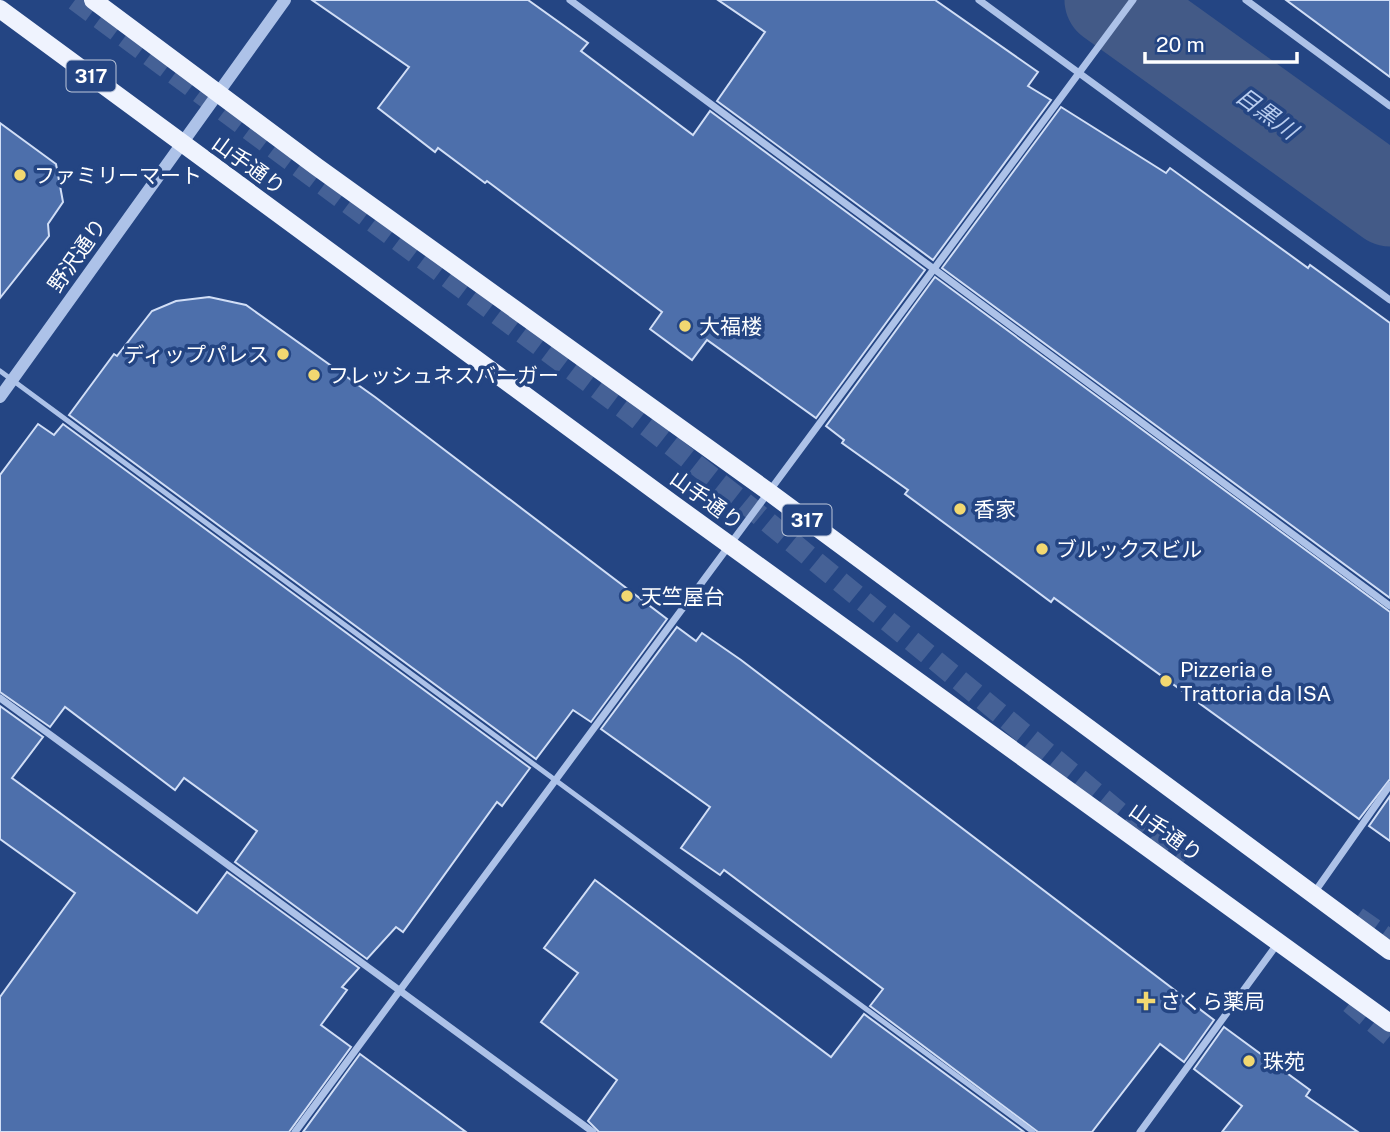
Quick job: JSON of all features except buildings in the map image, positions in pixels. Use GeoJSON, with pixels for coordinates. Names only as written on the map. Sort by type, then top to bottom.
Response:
{"type":"FeatureCollection","features":[{"type":"Feature","properties":{"kind":"main road","name":"山手通り"},"geometry":{"type":"LineString","coordinates":[[93,0],[317,167],[769,492],[1390,951]]}},
{"type":"Feature","properties":{"kind":"main road","name":"山手通り"},"geometry":{"type":"LineString","coordinates":[[0,9],[729,544],[1390,1023]]}},
{"type":"Feature","properties":{"kind":"street","name":"野沢通り"},"geometry":{"type":"LineString","coordinates":[[0,397],[285,0]]}},
{"type":"Feature","properties":{"kind":"street"},"geometry":{"type":"LineString","coordinates":[[570,0],[1390,606]]}},
{"type":"Feature","properties":{"kind":"street"},"geometry":{"type":"LineString","coordinates":[[979,0],[1390,300]]}},
{"type":"Feature","properties":{"kind":"street"},"geometry":{"type":"LineString","coordinates":[[295,1132],[1133,0]]}},
{"type":"Feature","properties":{"kind":"street"},"geometry":{"type":"LineString","coordinates":[[1246,0],[1390,106]]}},
{"type":"Feature","properties":{"kind":"street"},"geometry":{"type":"LineString","coordinates":[[0,698],[593,1132]]}},
{"type":"Feature","properties":{"kind":"street"},"geometry":{"type":"LineString","coordinates":[[1314,894],[1390,785]]}},
{"type":"Feature","properties":{"kind":"street"},"geometry":{"type":"LineString","coordinates":[[1140,1132],[1279,942]]}},
{"type":"Feature","properties":{"kind":"lane"},"geometry":{"type":"LineString","coordinates":[[0,371],[1033,1132]]}},
{"type":"Feature","properties":{"kind":"waterway","name":"目黒川"},"geometry":{"type":"LineString","coordinates":[[1110,0],[1390,201]]}},
{"type":"Feature","properties":{"kind":"tunnel"},"geometry":{"type":"LineString","coordinates":[[75,0],[630,413],[741,500],[1182,864]]}},
{"type":"Feature","properties":{"kind":"tunnel"},"geometry":{"type":"LineString","coordinates":[[1357,917],[1390,940]]}},
{"type":"Feature","properties":{"kind":"tunnel"},"geometry":{"type":"LineString","coordinates":[[1350,1003],[1390,1036]]}},
{"type":"Feature","properties":{"kind":"place","name":"ファミリーマート"},"geometry":{"type":"Point","coordinates":[20,175]}},
{"type":"Feature","properties":{"kind":"place","name":"大福楼"},"geometry":{"type":"Point","coordinates":[685,326]}},
{"type":"Feature","properties":{"kind":"place","name":"ディップパレス"},"geometry":{"type":"Point","coordinates":[283,354]}},
{"type":"Feature","properties":{"kind":"place","name":"フレッシュネスバーガー"},"geometry":{"type":"Point","coordinates":[314,375]}},
{"type":"Feature","properties":{"kind":"place","name":"香家"},"geometry":{"type":"Point","coordinates":[960,509]}},
{"type":"Feature","properties":{"kind":"place","name":"ブルックスビル"},"geometry":{"type":"Point","coordinates":[1042,549]}},
{"type":"Feature","properties":{"kind":"place","name":"天竺屋台"},"geometry":{"type":"Point","coordinates":[627,596]}},
{"type":"Feature","properties":{"kind":"place","name":"Pizzeria e Trattoria da ISA"},"geometry":{"type":"Point","coordinates":[1166,681]}},
{"type":"Feature","properties":{"kind":"place","name":"さくら薬局"},"geometry":{"type":"Point","coordinates":[1146,1001]}},
{"type":"Feature","properties":{"kind":"place","name":"珠苑"},"geometry":{"type":"Point","coordinates":[1249,1061]}}]}
